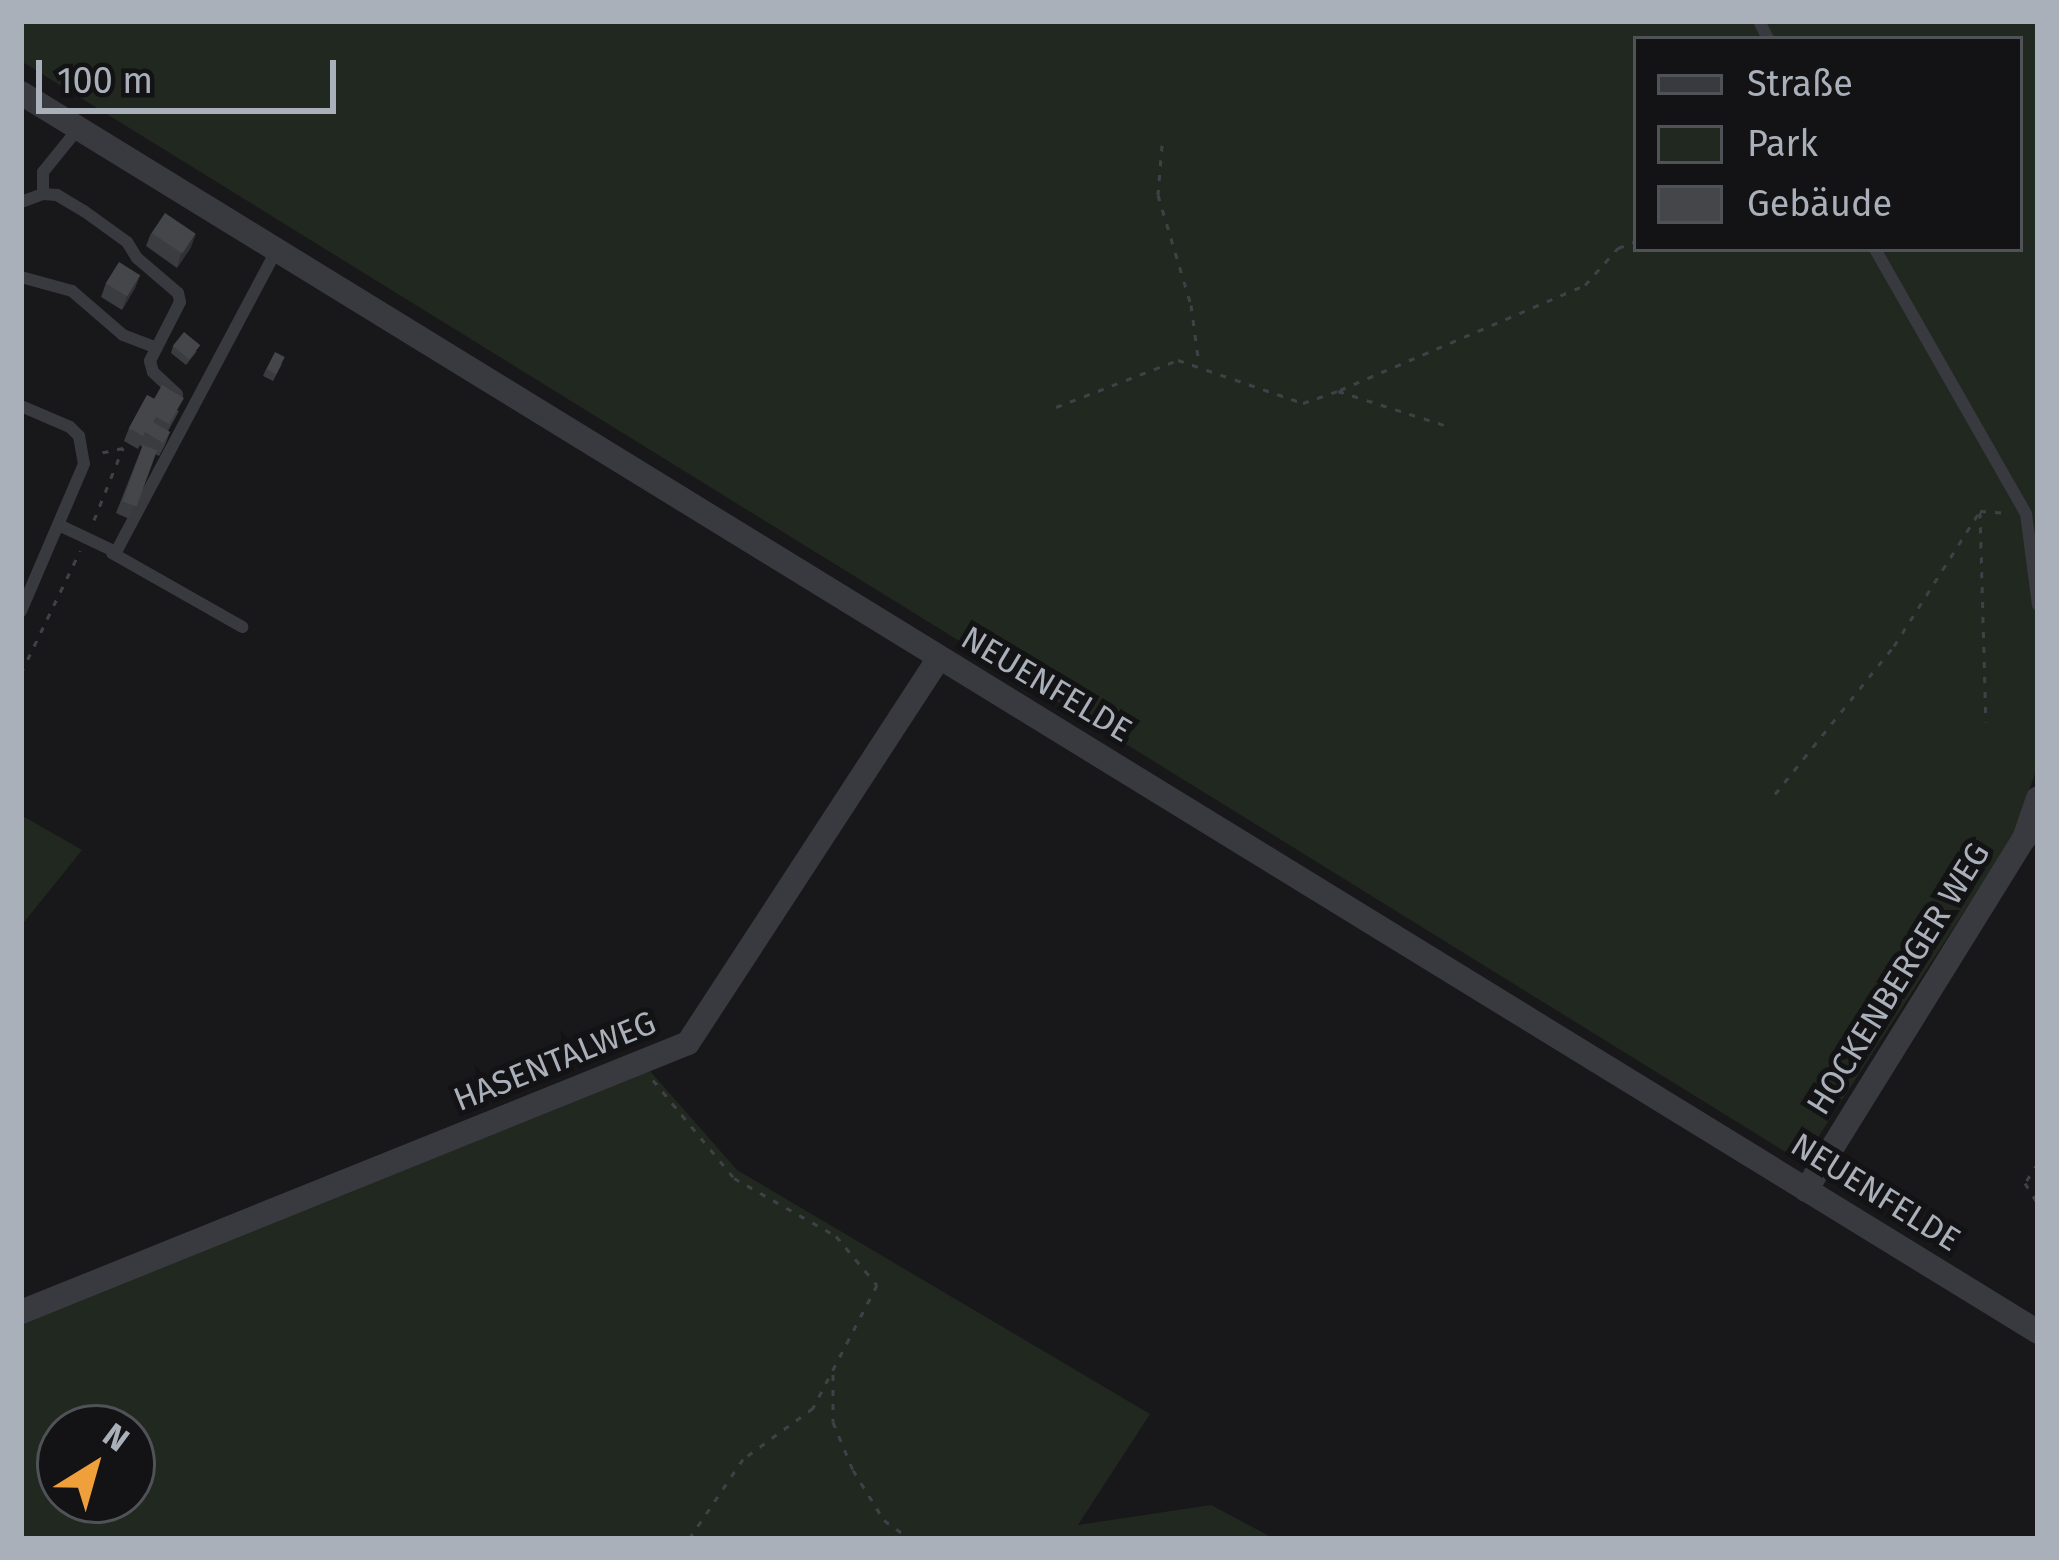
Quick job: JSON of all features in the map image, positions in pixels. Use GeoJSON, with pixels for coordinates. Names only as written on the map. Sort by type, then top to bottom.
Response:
{"type":"FeatureCollection","features":[{"type":"Feature","properties":{"kind":"street","name":"NEUENFELDE"},"geometry":{"type":"LineString","coordinates":[[21,93],[2038,1332]]}},
{"type":"Feature","properties":{"kind":"street","name":"HASENTALWEG"},"geometry":{"type":"LineString","coordinates":[[21,1312],[688,1043],[940,658]]}},
{"type":"Feature","properties":{"kind":"street","name":"HOCKENBERGER WEG"},"geometry":{"type":"LineString","coordinates":[[1806,1190],[2024,839],[2038,798]]}},
{"type":"Feature","properties":{"kind":"lane"},"geometry":{"type":"LineString","coordinates":[[43,194],[43,172],[78,129]]}},
{"type":"Feature","properties":{"kind":"lane"},"geometry":{"type":"LineString","coordinates":[[21,202],[43,194],[57,195],[119,235],[178,292],[180,302],[157,348],[153,372],[193,404]]}},
{"type":"Feature","properties":{"kind":"lane"},"geometry":{"type":"LineString","coordinates":[[112,553],[151,493],[193,404],[277,250]]}},
{"type":"Feature","properties":{"kind":"lane"},"geometry":{"type":"LineString","coordinates":[[1877,252],[2026,514],[2038,604]]}},
{"type":"Feature","properties":{"kind":"lane"},"geometry":{"type":"LineString","coordinates":[[21,277],[72,291],[123,335],[157,348]]}},
{"type":"Feature","properties":{"kind":"lane"},"geometry":{"type":"LineString","coordinates":[[21,406],[58,420],[79,436],[84,464],[21,611]]}},
{"type":"Feature","properties":{"kind":"lane"},"geometry":{"type":"LineString","coordinates":[[61,526],[242,627]]}},
{"type":"Feature","properties":{"kind":"path"},"geometry":{"type":"LineString","coordinates":[[1162,145],[1158,195],[1191,305],[1198,366]]}},
{"type":"Feature","properties":{"kind":"path"},"geometry":{"type":"LineString","coordinates":[[1056,406],[1178,360],[1304,403],[1585,285],[1618,248],[1633,242]]}},
{"type":"Feature","properties":{"kind":"path"},"geometry":{"type":"LineString","coordinates":[[1338,391],[1444,425]]}},
{"type":"Feature","properties":{"kind":"path"},"geometry":{"type":"LineString","coordinates":[[21,673],[86,540],[123,448],[100,452],[86,487],[76,488]]}},
{"type":"Feature","properties":{"kind":"path"},"geometry":{"type":"LineString","coordinates":[[1980,511],[2026,514]]}},
{"type":"Feature","properties":{"kind":"path"},"geometry":{"type":"LineString","coordinates":[[1980,511],[1986,722]]}},
{"type":"Feature","properties":{"kind":"path"},"geometry":{"type":"LineString","coordinates":[[1775,794],[1894,646],[1980,511]]}},
{"type":"Feature","properties":{"kind":"path"},"geometry":{"type":"LineString","coordinates":[[640,1064],[734,1178],[836,1236],[877,1285],[833,1374],[833,1422],[854,1471],[884,1520],[910,1539]]}},
{"type":"Feature","properties":{"kind":"path"},"geometry":{"type":"LineString","coordinates":[[2038,1163],[2025,1183],[2038,1204]]}},
{"type":"Feature","properties":{"kind":"path"},"geometry":{"type":"LineString","coordinates":[[689,1539],[743,1459],[813,1408],[849,1345]]}},
{"type":"Feature","properties":{"kind":"green space"},"geometry":{"type":"Polygon","coordinates":[[[21,21],[2038,21],[2038,765],[2013,836],[1802,1162],[21,61],[21,21]]]}},
{"type":"Feature","properties":{"kind":"green space"},"geometry":{"type":"Polygon","coordinates":[[[21,815],[82,850],[21,926],[21,815]]]}},
{"type":"Feature","properties":{"kind":"green space"},"geometry":{"type":"Polygon","coordinates":[[[643,1063],[737,1170],[1150,1414],[1078,1525],[1211,1505],[1275,1539],[21,1539],[21,1324],[643,1063]]]}},
{"type":"Feature","properties":{"kind":"building"},"geometry":{"type":"Polygon","coordinates":[[[165,213],[196,234],[182,254],[152,233],[165,213]]]}},
{"type":"Feature","properties":{"kind":"building"},"geometry":{"type":"Polygon","coordinates":[[[119,262],[140,275],[127,296],[106,283],[119,262]]]}},
{"type":"Feature","properties":{"kind":"building"},"geometry":{"type":"Polygon","coordinates":[[[184,332],[200,345],[189,359],[173,346],[184,332]]]}},
{"type":"Feature","properties":{"kind":"building"},"geometry":{"type":"Polygon","coordinates":[[[275,352],[285,357],[276,374],[266,369],[275,352]]]}},
{"type":"Feature","properties":{"kind":"building"},"geometry":{"type":"Polygon","coordinates":[[[162,385],[184,398],[169,424],[156,417],[153,422],[170,432],[163,443],[129,428],[147,395],[154,399],[162,385]]]}},
{"type":"Feature","properties":{"kind":"building"},"geometry":{"type":"Polygon","coordinates":[[[143,445],[157,450],[137,507],[122,501],[143,445]]]}}]}
